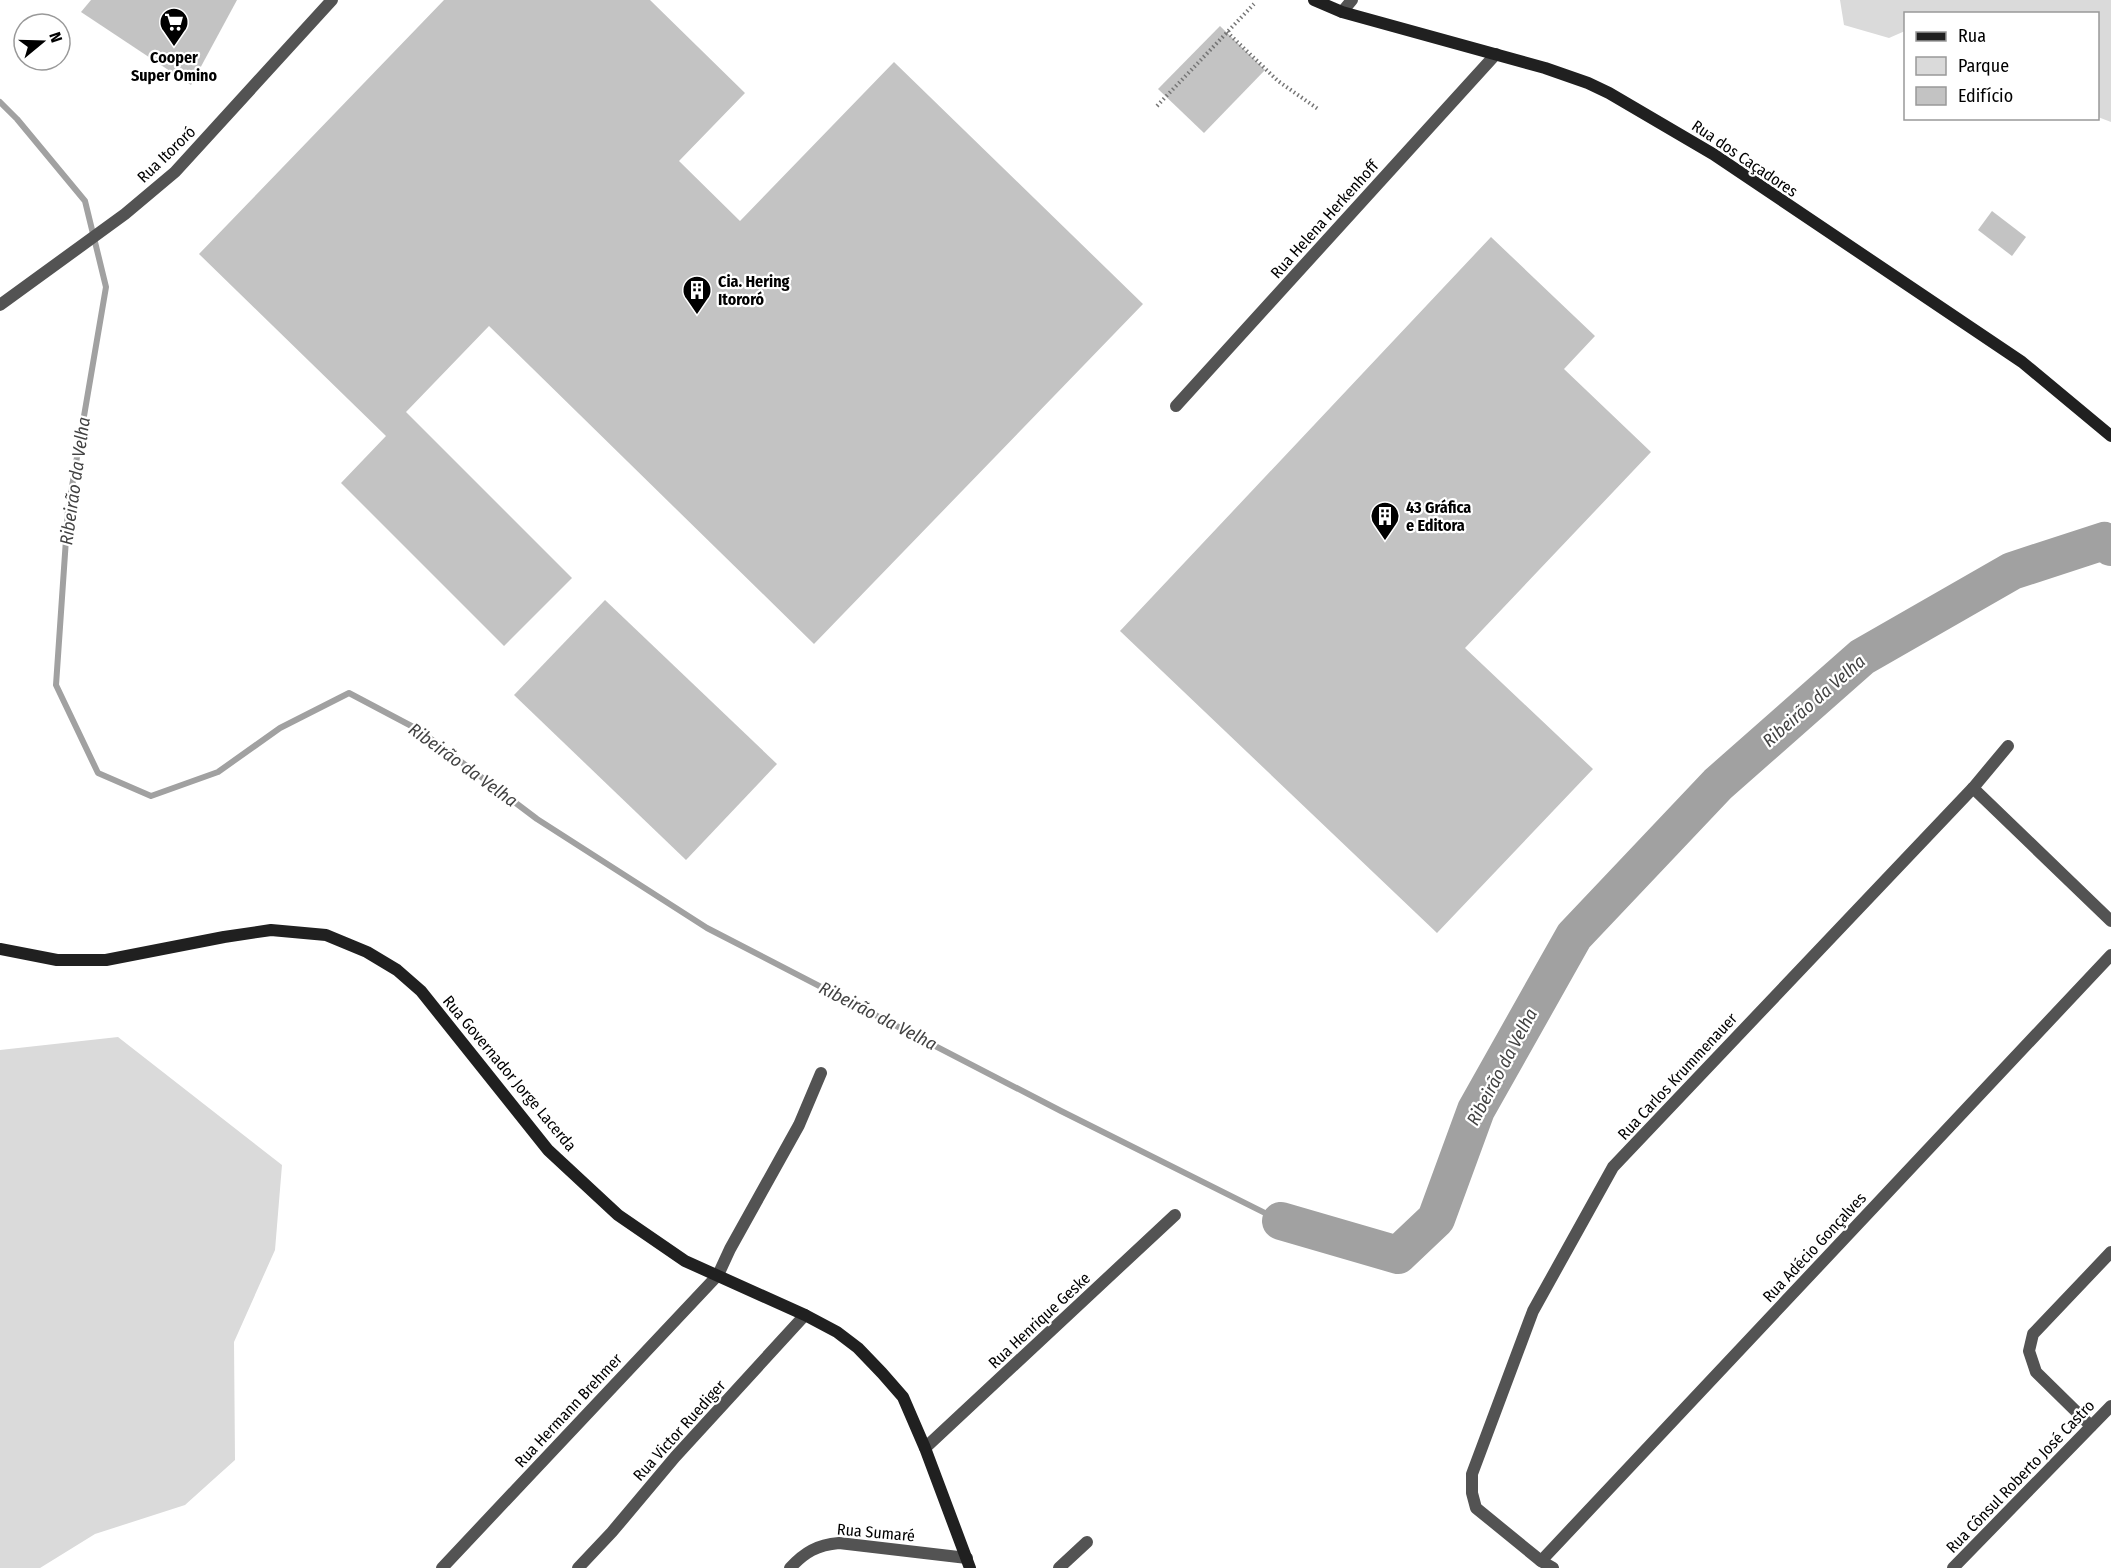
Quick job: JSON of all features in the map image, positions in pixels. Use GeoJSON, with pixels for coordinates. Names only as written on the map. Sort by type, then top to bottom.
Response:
{"type":"FeatureCollection","features":[{"type":"Feature","properties":{"kind":"main road","name":"Rua dos Caçadores"},"geometry":{"type":"LineString","coordinates":[[1314,0],[1342,12],[1496,54],[1588,83],[1713,154],[2022,362],[2111,436]]}},
{"type":"Feature","properties":{"kind":"main road","name":"Rua Governador Jorge Lacerda"},"geometry":{"type":"LineString","coordinates":[[0,949],[57,960],[106,960],[271,930],[326,935],[367,952],[397,970],[421,991],[548,1150],[609,1207],[685,1261],[805,1315],[837,1332],[858,1348],[903,1397],[969,1563]]}},
{"type":"Feature","properties":{"kind":"street","name":"Rua Itororó"},"geometry":{"type":"LineString","coordinates":[[0,305],[125,214],[175,171],[332,0]]}},
{"type":"Feature","properties":{"kind":"street"},"geometry":{"type":"LineString","coordinates":[[1342,12],[1352,0]]}},
{"type":"Feature","properties":{"kind":"street","name":"Rua Helena Herkenhoff"},"geometry":{"type":"LineString","coordinates":[[1176,406],[1496,54]]}},
{"type":"Feature","properties":{"kind":"street","name":"Rua Carlos Krummenauer"},"geometry":{"type":"LineString","coordinates":[[1541,1561],[1476,1508],[1472,1493],[1472,1474],[1533,1311],[1613,1167],[1973,788],[2008,746]]}},
{"type":"Feature","properties":{"kind":"street"},"geometry":{"type":"LineString","coordinates":[[1973,788],[2111,921]]}},
{"type":"Feature","properties":{"kind":"street","name":"Rua Adécio Gonçalves"},"geometry":{"type":"LineString","coordinates":[[1541,1561],[2111,955]]}},
{"type":"Feature","properties":{"kind":"street","name":"Rua Hermann Brehmer"},"geometry":{"type":"LineString","coordinates":[[441,1568],[718,1275],[799,1125],[821,1073]]}},
{"type":"Feature","properties":{"kind":"street","name":"Rua Henrique Geske"},"geometry":{"type":"LineString","coordinates":[[925,1448],[1175,1215]]}},
{"type":"Feature","properties":{"kind":"street"},"geometry":{"type":"LineString","coordinates":[[2091,1425],[2036,1372],[2029,1352],[2033,1334],[2111,1252]]}},
{"type":"Feature","properties":{"kind":"street","name":"Rua Victor Ruediger"},"geometry":{"type":"LineString","coordinates":[[578,1568],[612,1532],[675,1457],[805,1315]]}},
{"type":"Feature","properties":{"kind":"street","name":"Rua Cônsul Roberto José Castro"},"geometry":{"type":"LineString","coordinates":[[1953,1568],[2111,1406]]}},
{"type":"Feature","properties":{"kind":"street"},"geometry":{"type":"LineString","coordinates":[[1059,1568],[1087,1542]]}},
{"type":"Feature","properties":{"kind":"street","name":"Rua Sumaré"},"geometry":{"type":"LineString","coordinates":[[790,1568],[802,1555],[821,1544],[838,1543],[969,1563]]}},
{"type":"Feature","properties":{"kind":"street"},"geometry":{"type":"LineString","coordinates":[[1541,1561],[1553,1568]]}},
{"type":"Feature","properties":{"kind":"path"},"geometry":{"type":"LineString","coordinates":[[1157,106],[1254,3]]}},
{"type":"Feature","properties":{"kind":"path"},"geometry":{"type":"LineString","coordinates":[[1227,32],[1278,81],[1318,109]]}},
{"type":"Feature","properties":{"kind":"green space"},"geometry":{"type":"Polygon","coordinates":[[[1840,0],[2111,0],[2111,122],[2099,117],[2099,12],[1904,12],[1904,31],[1889,38],[1844,25],[1840,0]]]}},
{"type":"Feature","properties":{"kind":"green space"},"geometry":{"type":"Polygon","coordinates":[[[118,1037],[282,1165],[275,1250],[234,1342],[235,1460],[185,1505],[95,1534],[40,1568],[0,1568],[0,1050],[118,1037]]]}},
{"type":"Feature","properties":{"kind":"building","name":"Cooper Super Omino"},"geometry":{"type":"Polygon","coordinates":[[[91,0],[237,0],[191,85],[81,12],[91,0]]]}},
{"type":"Feature","properties":{"kind":"building","name":"Cia. Hering Itororó"},"geometry":{"type":"Polygon","coordinates":[[[444,0],[650,0],[745,93],[679,161],[740,221],[894,62],[1143,304],[814,644],[489,326],[406,412],[572,578],[504,646],[341,483],[386,436],[199,254],[444,0]]]}},
{"type":"Feature","properties":{"kind":"building"},"geometry":{"type":"Polygon","coordinates":[[[1220,26],[1265,70],[1204,133],[1158,89],[1220,26]]]}},
{"type":"Feature","properties":{"kind":"building"},"geometry":{"type":"Polygon","coordinates":[[[1992,211],[2026,237],[2012,256],[1978,230],[1992,211]]]}},
{"type":"Feature","properties":{"kind":"building","name":"43 Gráfica e Editora"},"geometry":{"type":"Polygon","coordinates":[[[1491,237],[1595,336],[1564,369],[1651,452],[1465,648],[1593,769],[1437,933],[1120,631],[1491,237]]]}},
{"type":"Feature","properties":{"kind":"building"},"geometry":{"type":"Polygon","coordinates":[[[605,600],[777,764],[686,860],[514,695],[605,600]]]}},
{"type":"Feature","properties":{"kind":"waterway","name":"Ribeirão da Velha"},"geometry":{"type":"LineString","coordinates":[[0,102],[17,119],[85,201],[106,287],[68,510],[56,685],[98,773],[151,796],[218,772],[280,728],[349,693],[419,730],[537,819],[707,928],[1061,1111],[1281,1221]]}},
{"type":"Feature","properties":{"kind":"waterway","name":"Ribeirão da Velha"},"geometry":{"type":"LineString","coordinates":[[1281,1221],[1398,1255],[1436,1219],[1476,1110],[1574,936],[1718,784],[1862,657],[2012,571],[2104,541],[2111,547]]}},
{"type":"Feature","properties":{"kind":"place","name":"Cooper Super Omino"},"geometry":{"type":"Point","coordinates":[174,48]}},
{"type":"Feature","properties":{"kind":"place","name":"Cia. Hering Itororó"},"geometry":{"type":"Point","coordinates":[697,316]}},
{"type":"Feature","properties":{"kind":"place","name":"43 Gráfica e Editora"},"geometry":{"type":"Point","coordinates":[1385,542]}}]}
